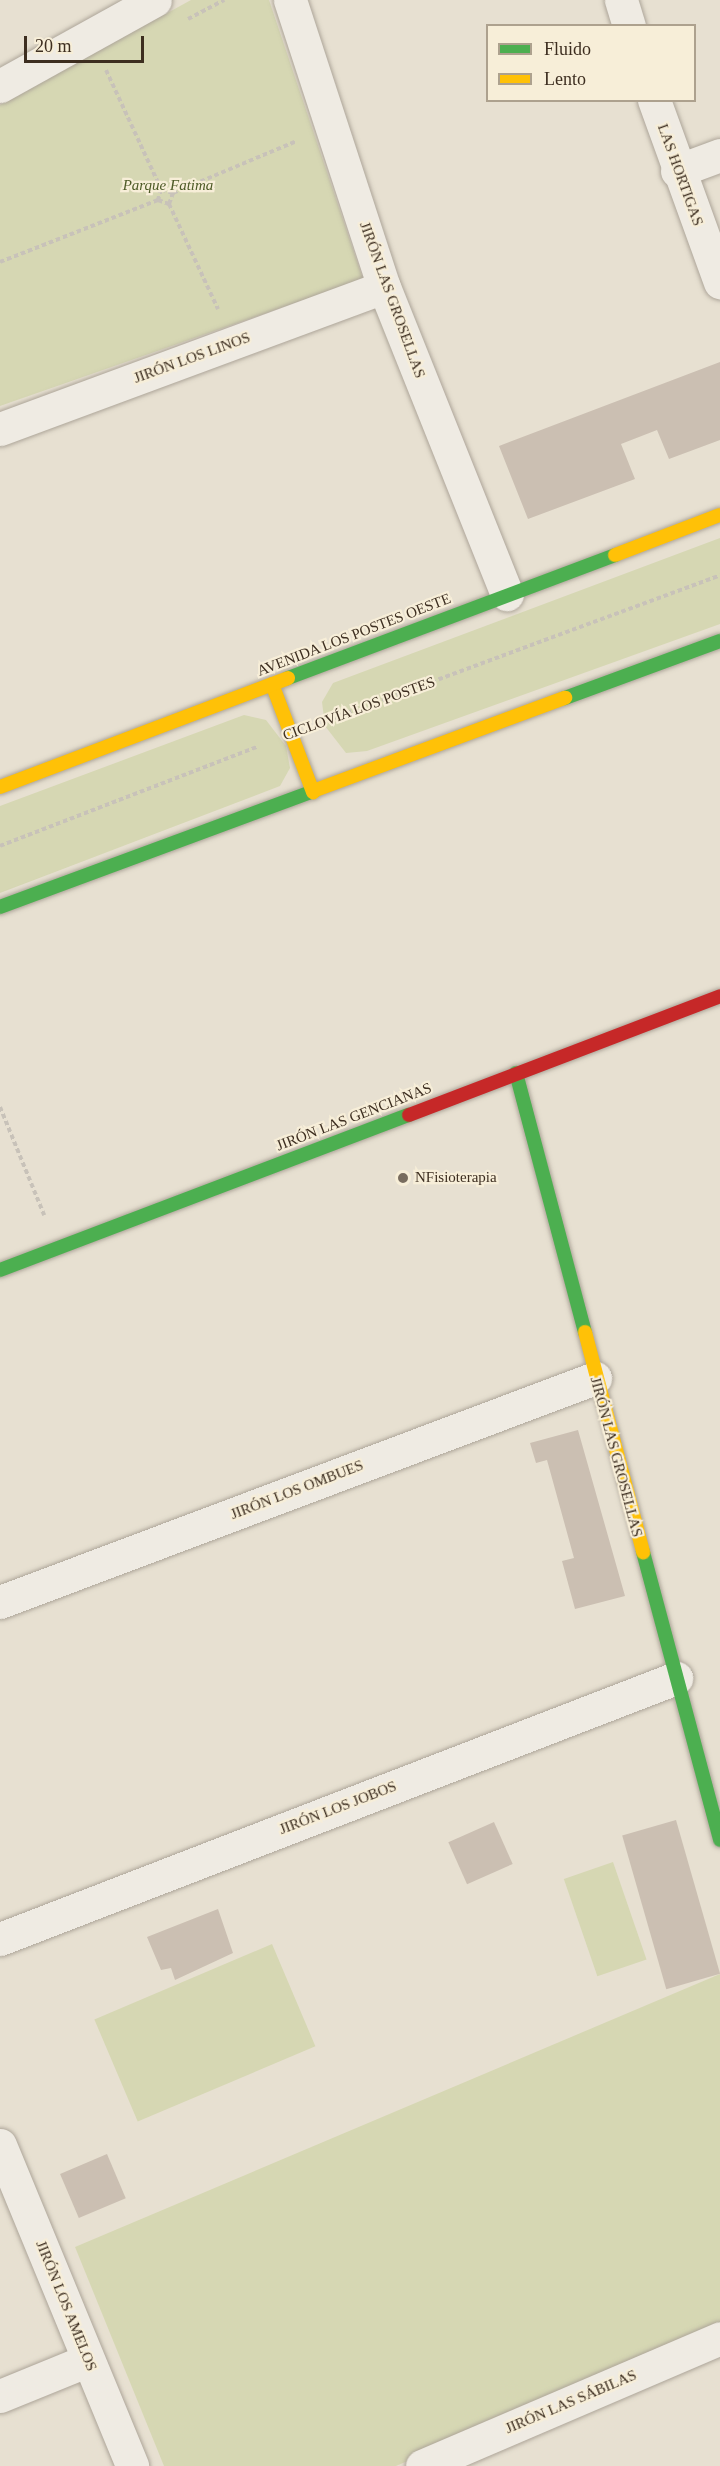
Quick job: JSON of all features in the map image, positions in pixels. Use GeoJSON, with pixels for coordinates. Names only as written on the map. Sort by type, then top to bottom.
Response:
{"type":"FeatureCollection","features":[{"type":"Feature","properties":{"kind":"main road","name":"AVENIDA LOS POSTES OESTE"},"geometry":{"type":"LineString","coordinates":[[0,787],[720,515]]}},
{"type":"Feature","properties":{"kind":"main road"},"geometry":{"type":"LineString","coordinates":[[0,907],[720,641]]}},
{"type":"Feature","properties":{"kind":"main road"},"geometry":{"type":"LineString","coordinates":[[272,684],[313,792]]}},
{"type":"Feature","properties":{"kind":"main road","name":"JIRÓN LAS GENCIANAS"},"geometry":{"type":"LineString","coordinates":[[0,1270],[720,996]]}},
{"type":"Feature","properties":{"kind":"main road","name":"JIRÓN LAS GROSELLAS"},"geometry":{"type":"LineString","coordinates":[[516,1072],[595,1378],[720,1840]]}},
{"type":"Feature","properties":{"kind":"street"},"geometry":{"type":"LineString","coordinates":[[0,86],[155,0]]}},
{"type":"Feature","properties":{"kind":"street","name":"JIRÓN LAS GROSELLAS"},"geometry":{"type":"LineString","coordinates":[[290,0],[384,287],[507,594]]}},
{"type":"Feature","properties":{"kind":"street"},"geometry":{"type":"LineString","coordinates":[[621,0],[628,24]]}},
{"type":"Feature","properties":{"kind":"street","name":"LAS HORTIGAS"},"geometry":{"type":"LineString","coordinates":[[655,102],[677,171],[720,282]]}},
{"type":"Feature","properties":{"kind":"street"},"geometry":{"type":"LineString","coordinates":[[677,171],[720,155]]}},
{"type":"Feature","properties":{"kind":"street","name":"JIRÓN LOS LINOS"},"geometry":{"type":"LineString","coordinates":[[0,429],[384,287]]}},
{"type":"Feature","properties":{"kind":"street","name":"JIRÓN LOS OMBUES"},"geometry":{"type":"LineString","coordinates":[[0,1602],[595,1378]]}},
{"type":"Feature","properties":{"kind":"street","name":"JIRÓN LOS JOBOS"},"geometry":{"type":"LineString","coordinates":[[0,1939],[676,1678]]}},
{"type":"Feature","properties":{"kind":"street","name":"JIRÓN LOS AMELOS"},"geometry":{"type":"LineString","coordinates":[[0,2145],[132,2466]]}},
{"type":"Feature","properties":{"kind":"street","name":"JIRÓN LAS SÁBILAS"},"geometry":{"type":"LineString","coordinates":[[422,2466],[720,2338]]}},
{"type":"Feature","properties":{"kind":"street"},"geometry":{"type":"LineString","coordinates":[[0,2396],[88,2360]]}},
{"type":"Feature","properties":{"kind":"path"},"geometry":{"type":"LineString","coordinates":[[103,64],[161,189],[158,200]]}},
{"type":"Feature","properties":{"kind":"path"},"geometry":{"type":"LineString","coordinates":[[161,189],[173,193],[303,138]]}},
{"type":"Feature","properties":{"kind":"path"},"geometry":{"type":"LineString","coordinates":[[173,193],[169,204],[223,320]]}},
{"type":"Feature","properties":{"kind":"path"},"geometry":{"type":"LineString","coordinates":[[0,262],[158,200],[169,204]]}},
{"type":"Feature","properties":{"kind":"path","name":"CICLOVÍA LOS POSTES"},"geometry":{"type":"LineString","coordinates":[[0,846],[291,734],[720,575]]}},
{"type":"Feature","properties":{"kind":"path"},"geometry":{"type":"LineString","coordinates":[[0,1107],[57,1248]]}},
{"type":"Feature","properties":{"kind":"green space","name":"Parque Fatima"},"geometry":{"type":"Polygon","coordinates":[[[191,0],[269,0],[363,279],[0,406],[0,105],[191,0]]]}},
{"type":"Feature","properties":{"kind":"green space"},"geometry":{"type":"Polygon","coordinates":[[[720,538],[720,624],[367,751],[346,753],[325,726],[322,702],[333,683],[720,538]]]}},
{"type":"Feature","properties":{"kind":"green space"},"geometry":{"type":"Polygon","coordinates":[[[244,715],[266,720],[286,746],[290,768],[280,786],[0,893],[0,806],[244,715]]]}},
{"type":"Feature","properties":{"kind":"green space"},"geometry":{"type":"Polygon","coordinates":[[[613,1862],[647,1959],[597,1976],[564,1879],[613,1862]]]}},
{"type":"Feature","properties":{"kind":"green space"},"geometry":{"type":"Polygon","coordinates":[[[272,1944],[315,2046],[138,2122],[94,2019],[272,1944]]]}},
{"type":"Feature","properties":{"kind":"green space"},"geometry":{"type":"Polygon","coordinates":[[[720,1974],[720,2325],[396,2466],[164,2466],[75,2247],[720,1974]]]}},
{"type":"Feature","properties":{"kind":"building"},"geometry":{"type":"Polygon","coordinates":[[[720,362],[720,440],[669,459],[657,430],[621,444],[635,479],[528,519],[499,446],[720,362]]]}},
{"type":"Feature","properties":{"kind":"building"},"geometry":{"type":"Polygon","coordinates":[[[578,1430],[625,1596],[575,1609],[562,1561],[574,1558],[547,1460],[536,1463],[530,1443],[578,1430]]]}},
{"type":"Feature","properties":{"kind":"building"},"geometry":{"type":"Polygon","coordinates":[[[676,1820],[720,1974],[666,1989],[622,1835],[676,1820]]]}},
{"type":"Feature","properties":{"kind":"building"},"geometry":{"type":"Polygon","coordinates":[[[494,1822],[513,1864],[467,1884],[448,1842],[494,1822]]]}},
{"type":"Feature","properties":{"kind":"building"},"geometry":{"type":"Polygon","coordinates":[[[218,1909],[233,1953],[175,1980],[171,1968],[161,1970],[147,1937],[218,1909]]]}},
{"type":"Feature","properties":{"kind":"building"},"geometry":{"type":"Polygon","coordinates":[[[107,2154],[126,2198],[79,2218],[60,2174],[107,2154]]]}},
{"type":"Feature","properties":{"kind":"traffic: fast"},"geometry":{"type":"LineString","coordinates":[[288,678],[615,555]]}},
{"type":"Feature","properties":{"kind":"traffic: fast"},"geometry":{"type":"LineString","coordinates":[[565,698],[720,641]]}},
{"type":"Feature","properties":{"kind":"traffic: fast"},"geometry":{"type":"LineString","coordinates":[[0,907],[313,791]]}},
{"type":"Feature","properties":{"kind":"traffic: fast"},"geometry":{"type":"LineString","coordinates":[[516,1073],[585,1332]]}},
{"type":"Feature","properties":{"kind":"traffic: fast"},"geometry":{"type":"LineString","coordinates":[[0,1270],[409,1115]]}},
{"type":"Feature","properties":{"kind":"traffic: fast"},"geometry":{"type":"LineString","coordinates":[[643,1552],[720,1840]]}},
{"type":"Feature","properties":{"kind":"traffic: slow"},"geometry":{"type":"LineString","coordinates":[[615,555],[720,515]]}},
{"type":"Feature","properties":{"kind":"traffic: slow"},"geometry":{"type":"LineString","coordinates":[[0,787],[288,678]]}},
{"type":"Feature","properties":{"kind":"traffic: slow"},"geometry":{"type":"LineString","coordinates":[[272,684],[313,792]]}},
{"type":"Feature","properties":{"kind":"traffic: slow"},"geometry":{"type":"LineString","coordinates":[[313,791],[565,698]]}},
{"type":"Feature","properties":{"kind":"traffic: slow"},"geometry":{"type":"LineString","coordinates":[[585,1332],[643,1552]]}},
{"type":"Feature","properties":{"kind":"traffic: jam"},"geometry":{"type":"LineString","coordinates":[[409,1115],[720,996]]}},
{"type":"Feature","properties":{"kind":"place","name":"NFisioterapia"},"geometry":{"type":"Point","coordinates":[403,1178]}}]}
